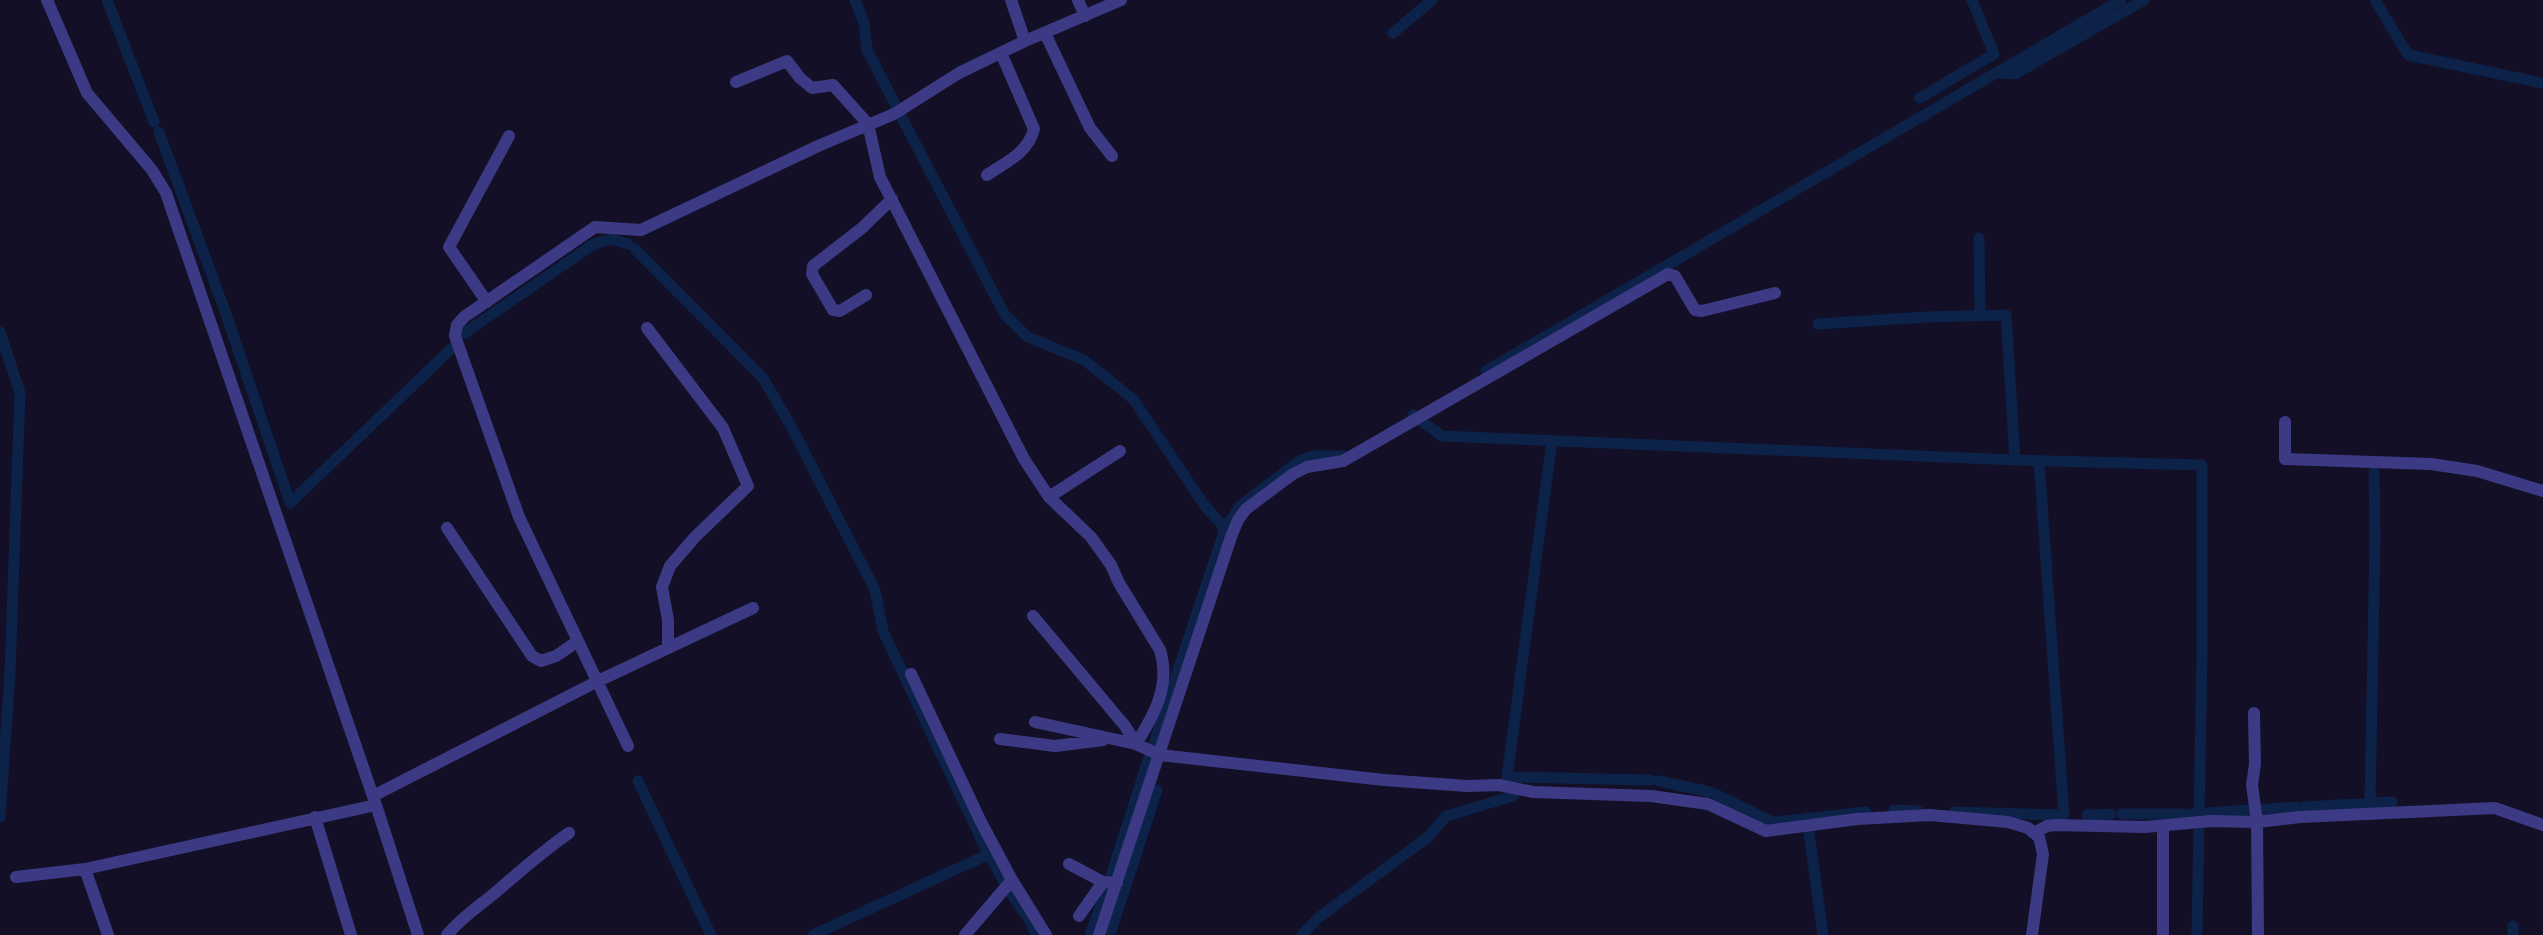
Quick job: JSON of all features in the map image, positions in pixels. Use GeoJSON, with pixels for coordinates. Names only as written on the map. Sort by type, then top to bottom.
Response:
{"type":"FeatureCollection","features":[{"type":"Feature","properties":{"kind":"street"},"geometry":{"type":"LineString","coordinates":[[47,0],[87,93],[152,170],[166,193],[374,800],[418,935]]}},
{"type":"Feature","properties":{"kind":"street"},"geometry":{"type":"LineString","coordinates":[[1011,0],[1025,41]]}},
{"type":"Feature","properties":{"kind":"street"},"geometry":{"type":"LineString","coordinates":[[1078,0],[1085,16]]}},
{"type":"Feature","properties":{"kind":"street"},"geometry":{"type":"LineString","coordinates":[[628,746],[518,517],[455,336],[457,325],[464,317],[595,227],[610,226],[641,230],[868,124],[894,114],[958,73],[1025,41],[1121,0]]}},
{"type":"Feature","properties":{"kind":"street"},"geometry":{"type":"LineString","coordinates":[[1045,33],[1090,128],[1112,156]]}},
{"type":"Feature","properties":{"kind":"street"},"geometry":{"type":"LineString","coordinates":[[987,175],[1023,150],[1031,142],[1034,129],[1001,53]]}},
{"type":"Feature","properties":{"kind":"street"},"geometry":{"type":"LineString","coordinates":[[736,82],[788,61],[800,78],[812,88],[833,85],[868,124],[880,177],[1024,459],[1049,497],[1091,537],[1111,565],[1119,582],[1160,650],[1164,668],[1164,686],[1150,722],[1136,744]]}},
{"type":"Feature","properties":{"kind":"street"},"geometry":{"type":"LineString","coordinates":[[486,302],[449,247],[509,136]]}},
{"type":"Feature","properties":{"kind":"street"},"geometry":{"type":"LineString","coordinates":[[866,295],[840,311],[833,310],[812,274],[814,266],[862,228],[892,199]]}},
{"type":"Feature","properties":{"kind":"street"},"geometry":{"type":"LineString","coordinates":[[1098,935],[1160,755],[1231,537],[1238,520],[1246,509],[1293,474],[1307,468],[1343,461],[1663,276],[1668,274],[1675,276],[1695,310],[1702,311],[1775,293]]}},
{"type":"Feature","properties":{"kind":"street"},"geometry":{"type":"LineString","coordinates":[[647,328],[723,428],[748,486],[695,537],[670,566],[662,587],[668,620],[668,647]]}},
{"type":"Feature","properties":{"kind":"street"},"geometry":{"type":"LineString","coordinates":[[2285,422],[2285,458],[2431,464],[2477,470],[2543,491]]}},
{"type":"Feature","properties":{"kind":"street"},"geometry":{"type":"LineString","coordinates":[[1049,497],[1120,452]]}},
{"type":"Feature","properties":{"kind":"street"},"geometry":{"type":"LineString","coordinates":[[447,528],[532,656],[541,661],[556,656],[578,641]]}},
{"type":"Feature","properties":{"kind":"street"},"geometry":{"type":"LineString","coordinates":[[16,877],[85,869],[315,818],[374,800],[598,681],[753,608]]}},
{"type":"Feature","properties":{"kind":"street"},"geometry":{"type":"LineString","coordinates":[[1033,616],[1125,726],[1136,744]]}},
{"type":"Feature","properties":{"kind":"street"},"geometry":{"type":"LineString","coordinates":[[911,674],[981,822],[1012,880],[1046,935]]}},
{"type":"Feature","properties":{"kind":"street"},"geometry":{"type":"LineString","coordinates":[[2254,713],[2255,764],[2252,785],[2257,822],[2258,935]]}},
{"type":"Feature","properties":{"kind":"street"},"geometry":{"type":"LineString","coordinates":[[1034,722],[1136,744],[1160,755],[1384,780],[1467,786],[1499,785],[1532,792],[1651,796],[1708,804],[1766,831],[1857,819],[1930,815],[2008,822],[2028,828],[2038,837],[2043,854],[2032,935]]}},
{"type":"Feature","properties":{"kind":"street"},"geometry":{"type":"LineString","coordinates":[[1000,739],[1055,746],[1113,739]]}},
{"type":"Feature","properties":{"kind":"street"},"geometry":{"type":"LineString","coordinates":[[2034,834],[2046,826],[2056,825],[2106,828],[2163,826],[2212,821],[2257,822],[2308,816],[2495,808],[2543,825]]}},
{"type":"Feature","properties":{"kind":"street"},"geometry":{"type":"LineString","coordinates":[[315,818],[350,935]]}},
{"type":"Feature","properties":{"kind":"street"},"geometry":{"type":"LineString","coordinates":[[2163,826],[2163,935]]}},
{"type":"Feature","properties":{"kind":"street"},"geometry":{"type":"LineString","coordinates":[[447,935],[462,916],[494,893],[531,860],[569,833]]}},
{"type":"Feature","properties":{"kind":"street"},"geometry":{"type":"LineString","coordinates":[[1069,864],[1103,882],[1116,883]]}},
{"type":"Feature","properties":{"kind":"street"},"geometry":{"type":"LineString","coordinates":[[85,869],[108,935]]}},
{"type":"Feature","properties":{"kind":"street"},"geometry":{"type":"LineString","coordinates":[[964,935],[1012,880]]}},
{"type":"Feature","properties":{"kind":"street"},"geometry":{"type":"LineString","coordinates":[[1079,916],[1103,882]]}},
{"type":"Feature","properties":{"kind":"waterway"},"geometry":{"type":"LineString","coordinates":[[107,0],[154,122]]}},
{"type":"Feature","properties":{"kind":"waterway"},"geometry":{"type":"LineString","coordinates":[[855,0],[864,23],[867,50],[896,106]]}},
{"type":"Feature","properties":{"kind":"waterway"},"geometry":{"type":"LineString","coordinates":[[1393,33],[1432,0]]}},
{"type":"Feature","properties":{"kind":"waterway"},"geometry":{"type":"LineString","coordinates":[[1920,98],[1994,54],[1972,0]]}},
{"type":"Feature","properties":{"kind":"waterway"},"geometry":{"type":"LineString","coordinates":[[1486,371],[2121,0]]}},
{"type":"Feature","properties":{"kind":"waterway"},"geometry":{"type":"LineString","coordinates":[[1997,73],[2015,74],[2144,0]]}},
{"type":"Feature","properties":{"kind":"waterway"},"geometry":{"type":"LineString","coordinates":[[2375,0],[2408,55],[2543,83]]}},
{"type":"Feature","properties":{"kind":"waterway"},"geometry":{"type":"LineString","coordinates":[[901,116],[1005,315],[1028,337],[1084,360],[1133,399],[1204,505],[1225,528]]}},
{"type":"Feature","properties":{"kind":"waterway"},"geometry":{"type":"LineString","coordinates":[[159,132],[225,311],[290,503],[452,348]]}},
{"type":"Feature","properties":{"kind":"waterway"},"geometry":{"type":"LineString","coordinates":[[1979,238],[1980,316]]}},
{"type":"Feature","properties":{"kind":"waterway"},"geometry":{"type":"LineString","coordinates":[[463,334],[594,244],[612,239],[628,244]]}},
{"type":"Feature","properties":{"kind":"waterway"},"geometry":{"type":"LineString","coordinates":[[635,249],[763,378],[791,426],[875,590],[883,631],[983,843],[1004,882]]}},
{"type":"Feature","properties":{"kind":"waterway"},"geometry":{"type":"LineString","coordinates":[[1413,415],[1442,436],[2015,460],[2006,315],[1926,317],[1818,324]]}},
{"type":"Feature","properties":{"kind":"waterway"},"geometry":{"type":"LineString","coordinates":[[0,332],[20,393],[10,672],[0,817]]}},
{"type":"Feature","properties":{"kind":"waterway"},"geometry":{"type":"LineString","coordinates":[[1552,440],[1507,777],[1651,780]]}},
{"type":"Feature","properties":{"kind":"waterway"},"geometry":{"type":"LineString","coordinates":[[1223,532],[1240,506],[1299,461],[1313,456],[1343,456]]}},
{"type":"Feature","properties":{"kind":"waterway"},"geometry":{"type":"LineString","coordinates":[[2015,460],[2202,465],[2202,651],[2197,935]]}},
{"type":"Feature","properties":{"kind":"waterway"},"geometry":{"type":"LineString","coordinates":[[1954,812],[2064,815],[2039,461]]}},
{"type":"Feature","properties":{"kind":"waterway"},"geometry":{"type":"LineString","coordinates":[[2370,803],[2375,538],[2374,472]]}},
{"type":"Feature","properties":{"kind":"waterway"},"geometry":{"type":"LineString","coordinates":[[1200,604],[1222,538]]}},
{"type":"Feature","properties":{"kind":"waterway"},"geometry":{"type":"LineString","coordinates":[[1153,746],[1198,610]]}},
{"type":"Feature","properties":{"kind":"waterway"},"geometry":{"type":"LineString","coordinates":[[1111,876],[1149,757]]}},
{"type":"Feature","properties":{"kind":"waterway"},"geometry":{"type":"LineString","coordinates":[[638,781],[711,935]]}},
{"type":"Feature","properties":{"kind":"waterway"},"geometry":{"type":"LineString","coordinates":[[1659,781],[1710,792]]}},
{"type":"Feature","properties":{"kind":"waterway"},"geometry":{"type":"LineString","coordinates":[[1111,931],[1157,790]]}},
{"type":"Feature","properties":{"kind":"waterway"},"geometry":{"type":"LineString","coordinates":[[1715,794],[1772,822],[1779,821]]}},
{"type":"Feature","properties":{"kind":"waterway"},"geometry":{"type":"LineString","coordinates":[[1341,901],[1428,837],[1446,816],[1513,796]]}},
{"type":"Feature","properties":{"kind":"waterway"},"geometry":{"type":"LineString","coordinates":[[2304,807],[2392,802]]}},
{"type":"Feature","properties":{"kind":"waterway"},"geometry":{"type":"LineString","coordinates":[[2256,810],[2296,807]]}},
{"type":"Feature","properties":{"kind":"waterway"},"geometry":{"type":"LineString","coordinates":[[1894,810],[1918,811]]}},
{"type":"Feature","properties":{"kind":"waterway"},"geometry":{"type":"LineString","coordinates":[[2193,814],[2250,810]]}},
{"type":"Feature","properties":{"kind":"waterway"},"geometry":{"type":"LineString","coordinates":[[1785,821],[1866,812]]}},
{"type":"Feature","properties":{"kind":"waterway"},"geometry":{"type":"LineString","coordinates":[[2087,815],[2111,814]]}},
{"type":"Feature","properties":{"kind":"waterway"},"geometry":{"type":"LineString","coordinates":[[2122,814],[2185,814]]}},
{"type":"Feature","properties":{"kind":"waterway"},"geometry":{"type":"LineString","coordinates":[[1807,818],[1823,935]]}},
{"type":"Feature","properties":{"kind":"waterway"},"geometry":{"type":"LineString","coordinates":[[813,935],[989,854]]}},
{"type":"Feature","properties":{"kind":"waterway"},"geometry":{"type":"LineString","coordinates":[[1090,935],[1108,886]]}},
{"type":"Feature","properties":{"kind":"waterway"},"geometry":{"type":"LineString","coordinates":[[1008,889],[1030,921],[1036,935]]}},
{"type":"Feature","properties":{"kind":"waterway"},"geometry":{"type":"LineString","coordinates":[[1302,935],[1317,919],[1337,904]]}},
{"type":"Feature","properties":{"kind":"waterway"},"geometry":{"type":"LineString","coordinates":[[2513,926],[2513,935]]}}]}
